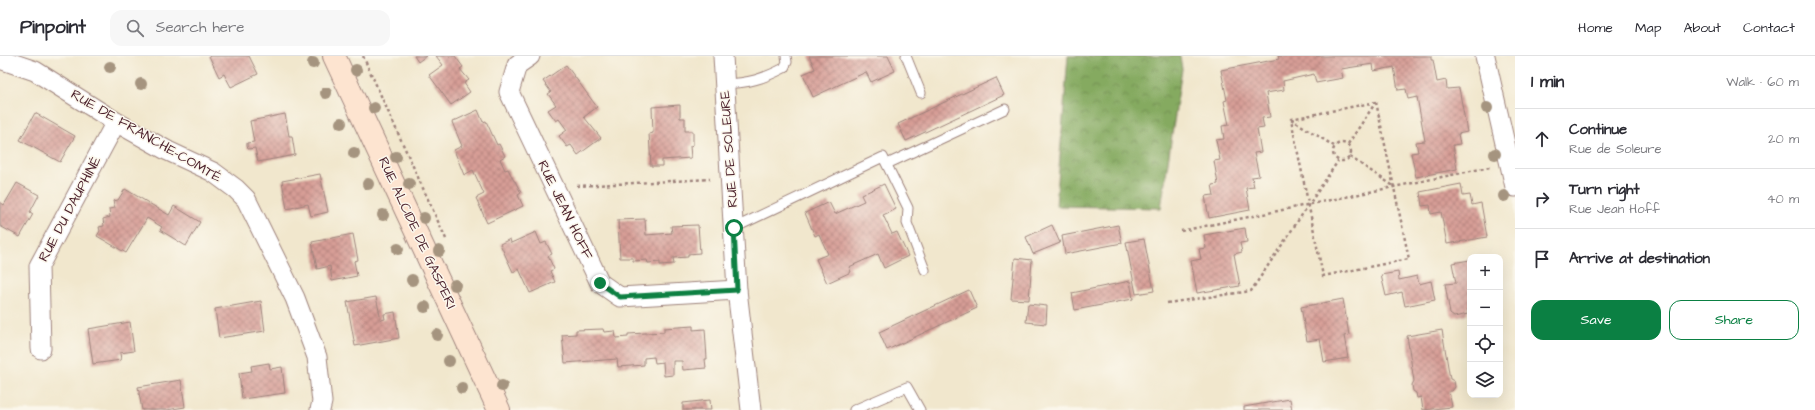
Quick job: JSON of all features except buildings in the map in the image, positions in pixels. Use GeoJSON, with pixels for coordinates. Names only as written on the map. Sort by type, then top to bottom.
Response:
{"type":"FeatureCollection","features":[{"type":"Feature","properties":{"kind":"main road","name":"RUE ALCIDE DE GASPERI"},"geometry":{"type":"LineString","coordinates":[[334,56],[499,410]]}},
{"type":"Feature","properties":{"kind":"street","name":"RUE JEAN HOFF"},"geometry":{"type":"LineString","coordinates":[[530,56],[517,65],[509,92],[600,283],[620,297],[737,290]]}},
{"type":"Feature","properties":{"kind":"street","name":"RUE DE SOLEURE"},"geometry":{"type":"LineString","coordinates":[[723,56],[737,290],[751,410]]}},
{"type":"Feature","properties":{"kind":"street"},"geometry":{"type":"LineString","coordinates":[[1485,56],[1515,187]]}},
{"type":"Feature","properties":{"kind":"street","name":"RUE DE FRANCHE-COMTÉ"},"geometry":{"type":"LineString","coordinates":[[0,59],[34,63],[116,122],[168,151],[213,172],[236,189],[246,199],[295,298],[317,357],[322,402],[320,410]]}},
{"type":"Feature","properties":{"kind":"street","name":"RUE DU DAUPHINÉ"},"geometry":{"type":"LineString","coordinates":[[41,349],[39,266],[116,122]]}},
{"type":"Feature","properties":{"kind":"lane"},"geometry":{"type":"LineString","coordinates":[[724,84],[746,83],[763,79],[784,68],[787,62],[786,56]]}},
{"type":"Feature","properties":{"kind":"lane"},"geometry":{"type":"LineString","coordinates":[[906,56],[921,93]]}},
{"type":"Feature","properties":{"kind":"lane"},"geometry":{"type":"LineString","coordinates":[[887,164],[1005,109]]}},
{"type":"Feature","properties":{"kind":"lane"},"geometry":{"type":"LineString","coordinates":[[734,228],[883,157],[908,208],[908,223],[925,270]]}},
{"type":"Feature","properties":{"kind":"lane"},"geometry":{"type":"LineString","coordinates":[[854,410],[907,387],[920,410]]}},
{"type":"Feature","properties":{"kind":"path"},"geometry":{"type":"LineString","coordinates":[[363,56],[448,244]]}},
{"type":"Feature","properties":{"kind":"path"},"geometry":{"type":"LineString","coordinates":[[1291,119],[1376,102]]}},
{"type":"Feature","properties":{"kind":"path"},"geometry":{"type":"LineString","coordinates":[[1348,144],[1376,102]]}},
{"type":"Feature","properties":{"kind":"path"},"geometry":{"type":"LineString","coordinates":[[1291,119],[1323,276],[1409,259],[1376,102]]}},
{"type":"Feature","properties":{"kind":"path"},"geometry":{"type":"LineString","coordinates":[[1291,119],[1334,146]]}},
{"type":"Feature","properties":{"kind":"path"},"geometry":{"type":"LineString","coordinates":[[1340,142],[1348,144],[1352,151],[1350,157],[1345,161],[1338,161],[1332,154],[1334,146],[1340,142]]}},
{"type":"Feature","properties":{"kind":"path"},"geometry":{"type":"LineString","coordinates":[[1350,157],[1395,187]]}},
{"type":"Feature","properties":{"kind":"path"},"geometry":{"type":"LineString","coordinates":[[1167,304],[1251,291],[1338,161]]}},
{"type":"Feature","properties":{"kind":"path"},"geometry":{"type":"LineString","coordinates":[[1181,231],[1510,163]]}},
{"type":"Feature","properties":{"kind":"path"},"geometry":{"type":"LineString","coordinates":[[557,192],[570,186],[730,177]]}},
{"type":"Feature","properties":{"kind":"green space"},"geometry":{"type":"Polygon","coordinates":[[[1068,56],[1180,56],[1182,69],[1161,208],[1056,206],[1068,56]]]}},
{"type":"Feature","properties":{"kind":"route"},"geometry":{"type":"LineString","coordinates":[[600,283],[620,297],[737,290],[734,228]]}}]}
